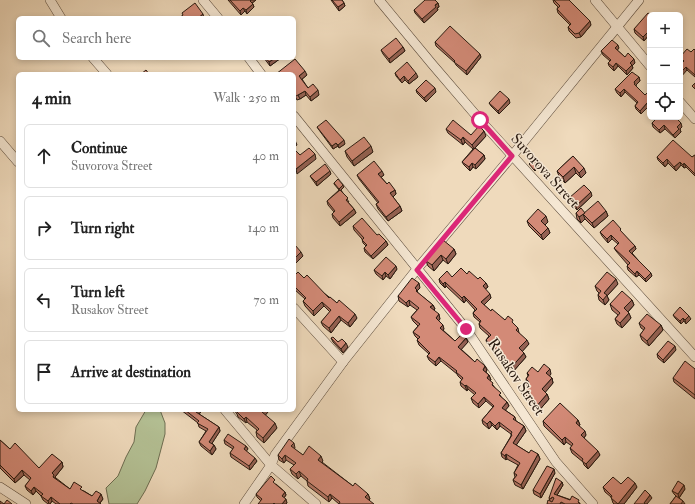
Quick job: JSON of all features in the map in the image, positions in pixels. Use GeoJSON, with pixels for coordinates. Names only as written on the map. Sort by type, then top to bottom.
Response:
{"type":"FeatureCollection","features":[{"type":"Feature","properties":{"kind":"street"},"geometry":{"type":"LineString","coordinates":[[50,0],[61,16]]}},
{"type":"Feature","properties":{"kind":"street"},"geometry":{"type":"LineString","coordinates":[[203,0],[216,16]]}},
{"type":"Feature","properties":{"kind":"street","name":"Suvorova Street"},"geometry":{"type":"LineString","coordinates":[[379,0],[512,156],[695,357]]}},
{"type":"Feature","properties":{"kind":"street"},"geometry":{"type":"LineString","coordinates":[[595,0],[647,62]]}},
{"type":"Feature","properties":{"kind":"street"},"geometry":{"type":"LineString","coordinates":[[244,504],[271,465],[275,455],[343,362],[639,0]]}},
{"type":"Feature","properties":{"kind":"street"},"geometry":{"type":"LineString","coordinates":[[96,60],[105,72]]}},
{"type":"Feature","properties":{"kind":"street"},"geometry":{"type":"LineString","coordinates":[[250,60],[260,72]]}},
{"type":"Feature","properties":{"kind":"street"},"geometry":{"type":"LineString","coordinates":[[683,105],[695,119]]}},
{"type":"Feature","properties":{"kind":"street","name":"Rusakov Street"},"geometry":{"type":"LineString","coordinates":[[296,119],[466,329],[556,462],[593,504]]}},
{"type":"Feature","properties":{"kind":"street"},"geometry":{"type":"LineString","coordinates":[[0,140],[16,160]]}},
{"type":"Feature","properties":{"kind":"street"},"geometry":{"type":"LineString","coordinates":[[296,310],[343,362]]}},
{"type":"Feature","properties":{"kind":"street"},"geometry":{"type":"LineString","coordinates":[[226,412],[271,465],[316,504]]}},
{"type":"Feature","properties":{"kind":"street"},"geometry":{"type":"LineString","coordinates":[[0,487],[26,504]]}},
{"type":"Feature","properties":{"kind":"green space"},"geometry":{"type":"Polygon","coordinates":[[[145,412],[161,412],[165,423],[165,434],[156,468],[137,504],[109,504],[106,488],[118,476],[134,442],[136,427],[145,412]]]}},
{"type":"Feature","properties":{"kind":"building"},"geometry":{"type":"Polygon","coordinates":[[[230,0],[251,0],[250,1],[253,4],[246,10],[243,8],[240,11],[230,0]]]}},
{"type":"Feature","properties":{"kind":"building"},"geometry":{"type":"Polygon","coordinates":[[[332,0],[342,0],[344,3],[338,7],[332,0]]]}},
{"type":"Feature","properties":{"kind":"building"},"geometry":{"type":"Polygon","coordinates":[[[425,0],[435,0],[438,3],[435,5],[436,7],[422,19],[414,10],[425,0]]]}},
{"type":"Feature","properties":{"kind":"building"},"geometry":{"type":"Polygon","coordinates":[[[554,0],[569,0],[590,21],[579,33],[575,34],[568,27],[571,24],[557,9],[560,6],[554,0]]]}},
{"type":"Feature","properties":{"kind":"building"},"geometry":{"type":"Polygon","coordinates":[[[195,3],[203,14],[200,16],[182,16],[183,15],[182,13],[195,3]]]}},
{"type":"Feature","properties":{"kind":"building"},"geometry":{"type":"Polygon","coordinates":[[[647,14],[647,33],[643,37],[634,29],[647,14]]]}},
{"type":"Feature","properties":{"kind":"building"},"geometry":{"type":"Polygon","coordinates":[[[450,26],[480,54],[466,71],[454,62],[455,61],[435,42],[450,26]]]}},
{"type":"Feature","properties":{"kind":"building"},"geometry":{"type":"Polygon","coordinates":[[[396,38],[403,47],[389,59],[381,50],[396,38]]]}},
{"type":"Feature","properties":{"kind":"building"},"geometry":{"type":"Polygon","coordinates":[[[612,40],[618,45],[615,48],[625,57],[628,53],[634,59],[630,63],[632,65],[626,71],[616,63],[613,67],[608,63],[611,60],[601,51],[612,40]]]}},
{"type":"Feature","properties":{"kind":"building"},"geometry":{"type":"Polygon","coordinates":[[[687,49],[691,52],[694,49],[695,50],[695,75],[686,67],[683,70],[683,54],[687,49]]]}},
{"type":"Feature","properties":{"kind":"building"},"geometry":{"type":"Polygon","coordinates":[[[296,60],[305,71],[299,76],[308,88],[313,84],[318,90],[310,97],[305,91],[296,96],[296,72],[279,72],[296,60]]]}},
{"type":"Feature","properties":{"kind":"building"},"geometry":{"type":"Polygon","coordinates":[[[407,62],[416,73],[408,81],[404,76],[400,80],[395,73],[407,62]]]}},
{"type":"Feature","properties":{"kind":"building"},"geometry":{"type":"Polygon","coordinates":[[[632,72],[639,77],[634,84],[645,95],[647,93],[647,103],[640,111],[635,106],[638,102],[624,89],[620,93],[615,89],[632,72]]]}},
{"type":"Feature","properties":{"kind":"building"},"geometry":{"type":"Polygon","coordinates":[[[426,80],[435,88],[424,98],[416,90],[426,80]]]}},
{"type":"Feature","properties":{"kind":"building"},"geometry":{"type":"Polygon","coordinates":[[[500,91],[509,99],[498,111],[489,103],[500,91]]]}},
{"type":"Feature","properties":{"kind":"building"},"geometry":{"type":"Polygon","coordinates":[[[326,120],[344,140],[338,145],[336,143],[332,146],[317,127],[326,120]]]}},
{"type":"Feature","properties":{"kind":"building"},"geometry":{"type":"Polygon","coordinates":[[[453,120],[471,135],[479,126],[484,131],[472,145],[463,137],[461,140],[446,129],[453,120]]]}},
{"type":"Feature","properties":{"kind":"building"},"geometry":{"type":"Polygon","coordinates":[[[655,120],[678,120],[681,123],[677,127],[679,129],[673,135],[664,125],[659,130],[652,123],[655,120]]]}},
{"type":"Feature","properties":{"kind":"building"},"geometry":{"type":"Polygon","coordinates":[[[364,137],[371,146],[352,161],[345,151],[364,137]]]}},
{"type":"Feature","properties":{"kind":"building"},"geometry":{"type":"Polygon","coordinates":[[[673,140],[692,157],[695,155],[695,174],[684,163],[683,165],[680,162],[674,167],[667,159],[663,163],[657,157],[673,140]]]}},
{"type":"Feature","properties":{"kind":"building"},"geometry":{"type":"Polygon","coordinates":[[[309,148],[315,154],[296,169],[296,151],[300,155],[309,148]]]}},
{"type":"Feature","properties":{"kind":"building"},"geometry":{"type":"Polygon","coordinates":[[[475,148],[484,155],[475,165],[472,163],[469,167],[462,162],[475,148]]]}},
{"type":"Feature","properties":{"kind":"building"},"geometry":{"type":"Polygon","coordinates":[[[573,156],[584,168],[579,173],[574,167],[563,177],[557,171],[573,156]]]}},
{"type":"Feature","properties":{"kind":"building"},"geometry":{"type":"Polygon","coordinates":[[[533,160],[538,165],[534,170],[529,164],[533,160]]]}},
{"type":"Feature","properties":{"kind":"building"},"geometry":{"type":"Polygon","coordinates":[[[374,161],[382,171],[378,174],[387,184],[389,182],[395,190],[390,193],[400,206],[386,217],[376,204],[379,202],[357,175],[374,161]]]}},
{"type":"Feature","properties":{"kind":"building"},"geometry":{"type":"Polygon","coordinates":[[[325,164],[330,171],[316,182],[310,176],[325,164]]]}},
{"type":"Feature","properties":{"kind":"building"},"geometry":{"type":"Polygon","coordinates":[[[338,179],[343,185],[339,189],[334,183],[338,179]]]}},
{"type":"Feature","properties":{"kind":"building"},"geometry":{"type":"Polygon","coordinates":[[[584,185],[591,192],[576,206],[569,198],[584,185]]]}},
{"type":"Feature","properties":{"kind":"building"},"geometry":{"type":"Polygon","coordinates":[[[340,190],[348,198],[346,200],[354,209],[339,222],[332,214],[335,211],[327,201],[340,190]]]}},
{"type":"Feature","properties":{"kind":"building"},"geometry":{"type":"Polygon","coordinates":[[[598,201],[606,211],[592,223],[583,214],[598,201]]]}},
{"type":"Feature","properties":{"kind":"building"},"geometry":{"type":"Polygon","coordinates":[[[581,208],[585,213],[579,217],[576,213],[581,208]]]}},
{"type":"Feature","properties":{"kind":"building"},"geometry":{"type":"Polygon","coordinates":[[[538,209],[546,216],[541,221],[548,228],[541,235],[527,221],[538,209]]]}},
{"type":"Feature","properties":{"kind":"building"},"geometry":{"type":"Polygon","coordinates":[[[362,218],[377,235],[379,234],[386,241],[371,256],[364,248],[367,245],[362,240],[364,238],[353,226],[362,218]]]}},
{"type":"Feature","properties":{"kind":"building"},"geometry":{"type":"Polygon","coordinates":[[[613,220],[635,246],[629,251],[651,273],[645,279],[637,271],[635,274],[627,266],[630,263],[614,248],[619,243],[611,235],[607,239],[600,232],[613,220]]]}},
{"type":"Feature","properties":{"kind":"building"},"geometry":{"type":"Polygon","coordinates":[[[443,240],[454,249],[446,259],[441,255],[432,265],[426,261],[443,240]]]}},
{"type":"Feature","properties":{"kind":"building"},"geometry":{"type":"Polygon","coordinates":[[[296,246],[301,252],[296,257],[296,246]]]}},
{"type":"Feature","properties":{"kind":"building"},"geometry":{"type":"Polygon","coordinates":[[[386,257],[396,266],[388,275],[385,272],[382,276],[374,270],[386,257]]]}},
{"type":"Feature","properties":{"kind":"building"},"geometry":{"type":"Polygon","coordinates":[[[461,268],[467,274],[469,271],[478,279],[480,277],[486,283],[483,286],[490,294],[481,302],[505,320],[508,316],[513,320],[512,322],[518,328],[516,330],[527,340],[519,348],[524,353],[509,370],[504,366],[506,364],[494,353],[497,350],[486,340],[491,335],[479,324],[481,321],[473,313],[477,309],[464,296],[462,298],[445,282],[443,284],[439,279],[447,271],[452,277],[461,268]]]}},
{"type":"Feature","properties":{"kind":"building"},"geometry":{"type":"Polygon","coordinates":[[[298,272],[304,278],[307,275],[329,298],[330,297],[337,303],[339,300],[355,314],[348,323],[339,316],[329,328],[321,322],[331,310],[322,302],[313,311],[303,301],[306,298],[296,288],[296,274],[298,272]]]}},
{"type":"Feature","properties":{"kind":"building"},"geometry":{"type":"Polygon","coordinates":[[[607,272],[616,279],[604,293],[607,295],[603,300],[598,295],[601,291],[595,286],[607,272]]]}},
{"type":"Feature","properties":{"kind":"building"},"geometry":{"type":"Polygon","coordinates":[[[412,278],[419,283],[415,288],[417,290],[416,291],[433,305],[430,307],[439,314],[436,318],[443,325],[440,328],[455,341],[462,334],[466,338],[458,347],[475,362],[477,359],[485,366],[483,370],[489,375],[487,378],[501,393],[499,395],[507,402],[502,408],[515,417],[513,419],[524,426],[513,443],[529,453],[531,450],[538,454],[521,485],[513,480],[517,475],[514,473],[520,463],[506,454],[505,456],[501,453],[512,435],[512,432],[499,422],[495,426],[490,421],[487,424],[482,420],[494,406],[484,397],[478,404],[471,398],[476,393],[460,382],[463,378],[456,372],[457,371],[439,357],[435,362],[427,356],[430,353],[417,340],[420,337],[413,332],[420,324],[411,317],[419,308],[409,300],[406,303],[398,296],[412,278]]]}},
{"type":"Feature","properties":{"kind":"building"},"geometry":{"type":"Polygon","coordinates":[[[622,291],[632,300],[624,308],[629,313],[620,323],[615,319],[620,313],[610,304],[622,291]]]}},
{"type":"Feature","properties":{"kind":"building"},"geometry":{"type":"Polygon","coordinates":[[[680,307],[689,316],[685,320],[683,318],[680,321],[673,315],[680,307]]]}},
{"type":"Feature","properties":{"kind":"building"},"geometry":{"type":"Polygon","coordinates":[[[647,314],[661,325],[647,341],[640,335],[645,328],[639,323],[647,314]]]}},
{"type":"Feature","properties":{"kind":"building"},"geometry":{"type":"Polygon","coordinates":[[[333,337],[338,342],[342,339],[346,343],[341,349],[331,338],[333,337]]]}},
{"type":"Feature","properties":{"kind":"building"},"geometry":{"type":"Polygon","coordinates":[[[668,341],[675,346],[663,360],[657,354],[668,341]]]}},
{"type":"Feature","properties":{"kind":"building"},"geometry":{"type":"Polygon","coordinates":[[[685,361],[695,369],[695,395],[673,378],[685,361]]]}},
{"type":"Feature","properties":{"kind":"building"},"geometry":{"type":"Polygon","coordinates":[[[544,364],[550,369],[546,373],[552,378],[542,389],[547,394],[535,408],[530,404],[533,401],[521,391],[529,382],[526,379],[529,375],[527,373],[532,367],[538,372],[544,364]]]}},
{"type":"Feature","properties":{"kind":"building"},"geometry":{"type":"Polygon","coordinates":[[[560,403],[578,420],[576,423],[585,431],[581,435],[598,451],[586,464],[582,461],[583,459],[570,448],[573,444],[565,437],[562,440],[543,421],[560,403]]]}},
{"type":"Feature","properties":{"kind":"building"},"geometry":{"type":"Polygon","coordinates":[[[188,412],[196,412],[219,427],[209,442],[214,445],[210,451],[199,442],[208,429],[197,423],[199,421],[188,412]]]}},
{"type":"Feature","properties":{"kind":"building"},"geometry":{"type":"Polygon","coordinates":[[[237,412],[262,412],[275,423],[263,438],[256,432],[259,429],[246,417],[244,419],[237,412]]]}},
{"type":"Feature","properties":{"kind":"building"},"geometry":{"type":"Polygon","coordinates":[[[228,434],[246,446],[244,449],[255,458],[249,466],[230,453],[234,447],[224,440],[228,434]]]}},
{"type":"Feature","properties":{"kind":"building"},"geometry":{"type":"Polygon","coordinates":[[[289,439],[294,443],[291,446],[303,455],[309,446],[321,456],[318,460],[353,486],[355,483],[368,494],[365,497],[374,504],[339,504],[340,502],[330,494],[328,497],[307,481],[308,479],[299,471],[296,474],[290,469],[296,463],[285,455],[282,459],[278,455],[289,439]]]}},
{"type":"Feature","properties":{"kind":"building"},"geometry":{"type":"Polygon","coordinates":[[[0,440],[10,449],[15,443],[39,468],[52,454],[62,462],[52,473],[54,475],[53,477],[70,489],[74,482],[82,487],[80,489],[92,496],[96,491],[101,494],[97,501],[101,504],[60,504],[51,497],[48,501],[41,496],[43,494],[34,487],[31,491],[25,486],[31,478],[22,470],[14,479],[0,465],[0,440]]]}},
{"type":"Feature","properties":{"kind":"building"},"geometry":{"type":"Polygon","coordinates":[[[547,466],[554,469],[540,494],[533,490],[547,466]]]}},
{"type":"Feature","properties":{"kind":"building"},"geometry":{"type":"Polygon","coordinates":[[[271,476],[275,480],[273,482],[285,492],[282,496],[286,499],[282,504],[258,504],[262,499],[256,494],[271,476]]]}},
{"type":"Feature","properties":{"kind":"building"},"geometry":{"type":"Polygon","coordinates":[[[613,477],[621,484],[628,477],[635,483],[618,504],[611,498],[612,496],[603,487],[613,477]]]}},
{"type":"Feature","properties":{"kind":"building"},"geometry":{"type":"Polygon","coordinates":[[[556,478],[562,482],[554,494],[570,500],[572,496],[579,500],[578,502],[580,504],[565,504],[561,502],[560,504],[547,504],[548,500],[552,502],[554,498],[549,498],[556,478]]]}},
{"type":"Feature","properties":{"kind":"building"},"geometry":{"type":"Polygon","coordinates":[[[678,481],[684,485],[678,494],[672,491],[678,481]]]}},
{"type":"Feature","properties":{"kind":"building"},"geometry":{"type":"Polygon","coordinates":[[[645,490],[650,495],[644,503],[645,504],[634,504],[645,490]]]}},
{"type":"Feature","properties":{"kind":"building"},"geometry":{"type":"Polygon","coordinates":[[[676,496],[683,501],[681,504],[670,504],[676,496]]]}},
{"type":"Feature","properties":{"kind":"building"},"geometry":{"type":"Polygon","coordinates":[[[7,500],[12,504],[4,504],[7,500]]]}},
{"type":"Feature","properties":{"kind":"route"},"geometry":{"type":"LineString","coordinates":[[466,329],[417,270],[512,156],[480,120]]}}]}
